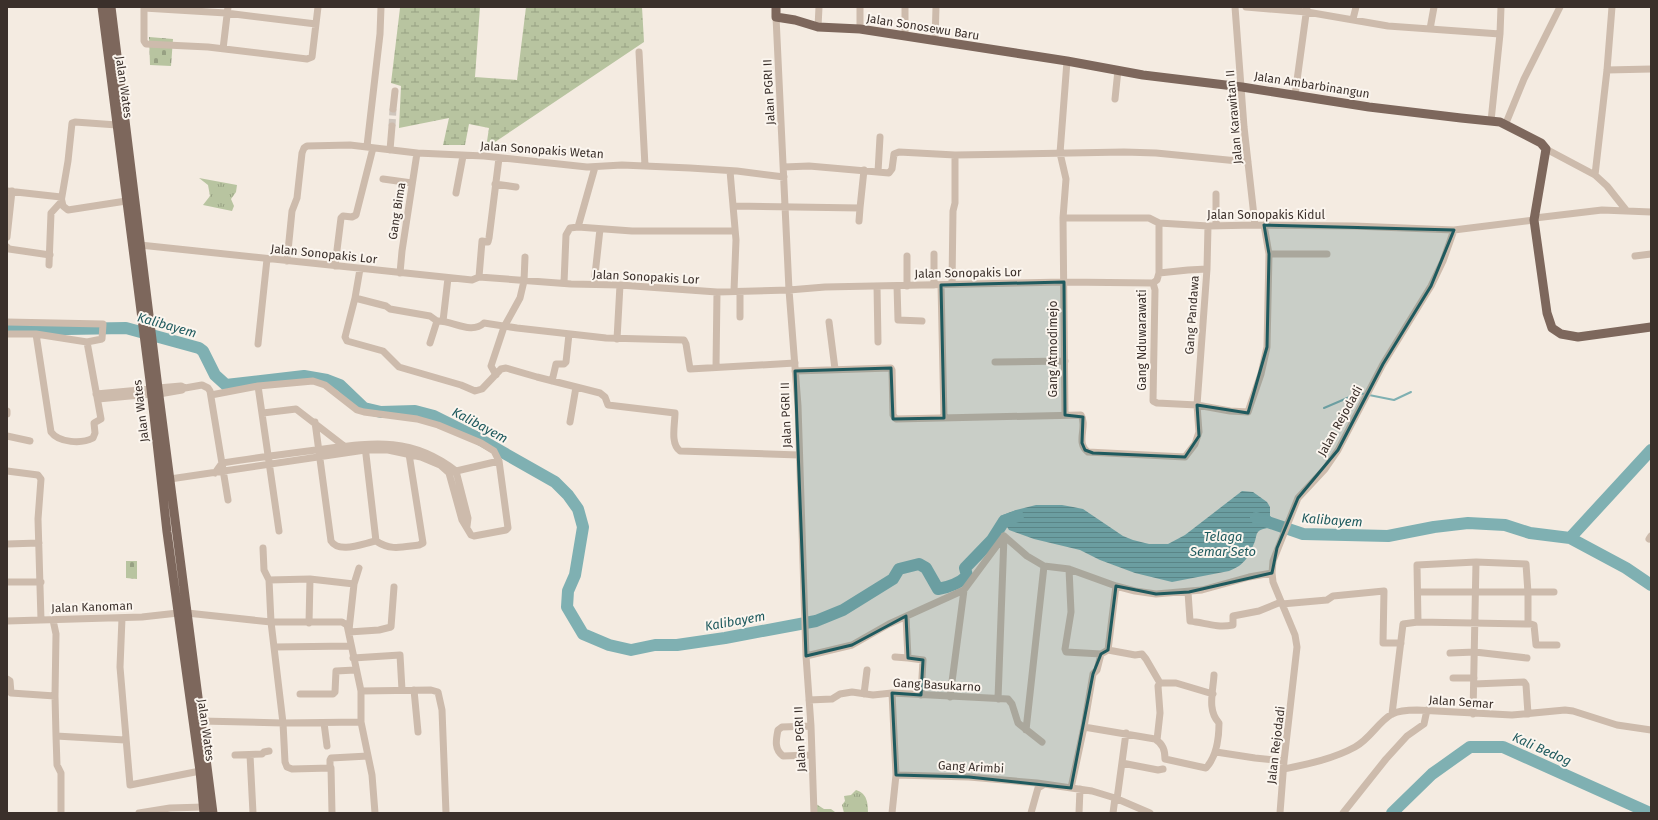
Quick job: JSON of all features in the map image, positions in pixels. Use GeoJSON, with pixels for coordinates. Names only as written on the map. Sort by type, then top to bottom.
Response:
{"type":"FeatureCollection","features":[{"type":"Feature","properties":{"kind":"main road","name":"Jalan Wates"},"geometry":{"type":"LineString","coordinates":[[102,7],[118,125],[126,201],[145,315]]}},
{"type":"Feature","properties":{"kind":"main road","name":"Jalan Wates"},"geometry":{"type":"LineString","coordinates":[[111,7],[140,245],[148,346],[170,479],[182,613],[201,721],[213,813]]}},
{"type":"Feature","properties":{"kind":"main road"},"geometry":{"type":"LineString","coordinates":[[776,7],[776,17]]}},
{"type":"Feature","properties":{"kind":"main road","name":"Jalan Sonosewu Baru"},"geometry":{"type":"LineString","coordinates":[[776,17],[796,20],[818,27],[860,30],[905,36],[1067,61]]}},
{"type":"Feature","properties":{"kind":"main road","name":"Jalan Ambarbinangun"},"geometry":{"type":"LineString","coordinates":[[1067,61],[1144,75],[1491,121],[1506,124],[1541,143],[1546,149]]}},
{"type":"Feature","properties":{"kind":"main road"},"geometry":{"type":"LineString","coordinates":[[1546,149],[1535,219],[1547,313],[1552,328],[1561,334],[1578,337],[1651,327]]}},
{"type":"Feature","properties":{"kind":"main road","name":"Jalan Wates"},"geometry":{"type":"LineString","coordinates":[[155,391],[204,810]]}},
{"type":"Feature","properties":{"kind":"street"},"geometry":{"type":"LineString","coordinates":[[316,24],[227,10],[144,8],[144,43],[223,49],[309,59],[312,57],[316,24],[318,7]]}},
{"type":"Feature","properties":{"kind":"street"},"geometry":{"type":"LineString","coordinates":[[335,266],[341,218],[343,216],[352,217],[356,215],[370,147],[381,7]]}},
{"type":"Feature","properties":{"kind":"street"},"geometry":{"type":"LineString","coordinates":[[818,27],[819,7]]}},
{"type":"Feature","properties":{"kind":"street"},"geometry":{"type":"LineString","coordinates":[[860,7],[860,30]]}},
{"type":"Feature","properties":{"kind":"street"},"geometry":{"type":"LineString","coordinates":[[905,7],[905,36]]}},
{"type":"Feature","properties":{"kind":"street"},"geometry":{"type":"LineString","coordinates":[[935,41],[936,7]]}},
{"type":"Feature","properties":{"kind":"street","name":"Jalan Karawitan II"},"geometry":{"type":"LineString","coordinates":[[1235,7],[1248,162],[1255,224]]}},
{"type":"Feature","properties":{"kind":"street"},"geometry":{"type":"LineString","coordinates":[[1246,7],[1307,10],[1388,26],[1500,34]]}},
{"type":"Feature","properties":{"kind":"street"},"geometry":{"type":"LineString","coordinates":[[1353,19],[1356,7]]}},
{"type":"Feature","properties":{"kind":"street"},"geometry":{"type":"LineString","coordinates":[[1430,29],[1434,7]]}},
{"type":"Feature","properties":{"kind":"street"},"geometry":{"type":"LineString","coordinates":[[1491,121],[1500,34],[1501,7]]}},
{"type":"Feature","properties":{"kind":"street"},"geometry":{"type":"LineString","coordinates":[[1506,124],[1524,79],[1560,7]]}},
{"type":"Feature","properties":{"kind":"street"},"geometry":{"type":"LineString","coordinates":[[1595,175],[1607,70],[1612,7]]}},
{"type":"Feature","properties":{"kind":"street"},"geometry":{"type":"LineString","coordinates":[[223,49],[227,10]]}},
{"type":"Feature","properties":{"kind":"street"},"geometry":{"type":"LineString","coordinates":[[1295,95],[1307,10]]}},
{"type":"Feature","properties":{"kind":"street","name":"Jalan PGRI II"},"geometry":{"type":"LineString","coordinates":[[776,17],[789,290],[795,367],[806,656],[811,726],[814,813]]}},
{"type":"Feature","properties":{"kind":"street"},"geometry":{"type":"LineString","coordinates":[[640,52],[645,166]]}},
{"type":"Feature","properties":{"kind":"street"},"geometry":{"type":"LineString","coordinates":[[1064,282],[1062,218],[1066,183],[1060,153],[1067,61]]}},
{"type":"Feature","properties":{"kind":"street"},"geometry":{"type":"LineString","coordinates":[[1607,70],[1651,69]]}},
{"type":"Feature","properties":{"kind":"street"},"geometry":{"type":"LineString","coordinates":[[1115,99],[1118,70]]}},
{"type":"Feature","properties":{"kind":"street"},"geometry":{"type":"LineString","coordinates":[[393,109],[395,91]]}},
{"type":"Feature","properties":{"kind":"street"},"geometry":{"type":"LineString","coordinates":[[49,265],[51,213],[60,202],[72,122],[118,125]]}},
{"type":"Feature","properties":{"kind":"street"},"geometry":{"type":"LineString","coordinates":[[390,150],[392,126]]}},
{"type":"Feature","properties":{"kind":"street"},"geometry":{"type":"LineString","coordinates":[[878,172],[880,137]]}},
{"type":"Feature","properties":{"kind":"street","name":"Jalan Sonopakis Wetan"},"geometry":{"type":"LineString","coordinates":[[287,261],[292,211],[297,198],[302,153],[304,148],[307,146],[370,147],[417,153],[499,158],[595,167],[645,166],[730,171],[784,177]]}},
{"type":"Feature","properties":{"kind":"street","name":"Jalan Ambarbinangun"},"geometry":{"type":"LineString","coordinates":[[1546,149],[1595,175],[1626,210]]}},
{"type":"Feature","properties":{"kind":"street","name":"Gang Bima"},"geometry":{"type":"LineString","coordinates":[[400,273],[402,250],[417,153]]}},
{"type":"Feature","properties":{"kind":"street"},"geometry":{"type":"LineString","coordinates":[[784,167],[809,166],[889,173],[892,171],[893,156],[895,153],[954,155],[1156,153],[1248,162]]}},
{"type":"Feature","properties":{"kind":"street"},"geometry":{"type":"LineString","coordinates":[[952,284],[953,211],[955,203],[954,155]]}},
{"type":"Feature","properties":{"kind":"street"},"geometry":{"type":"LineString","coordinates":[[456,193],[463,156]]}},
{"type":"Feature","properties":{"kind":"street"},"geometry":{"type":"LineString","coordinates":[[479,277],[482,241],[488,242],[499,158]]}},
{"type":"Feature","properties":{"kind":"street"},"geometry":{"type":"LineString","coordinates":[[578,227],[595,167]]}},
{"type":"Feature","properties":{"kind":"street"},"geometry":{"type":"LineString","coordinates":[[859,221],[864,170]]}},
{"type":"Feature","properties":{"kind":"street"},"geometry":{"type":"LineString","coordinates":[[730,171],[734,231],[736,240],[737,291],[740,317]]}},
{"type":"Feature","properties":{"kind":"street"},"geometry":{"type":"LineString","coordinates":[[383,179],[412,183]]}},
{"type":"Feature","properties":{"kind":"street"},"geometry":{"type":"LineString","coordinates":[[495,184],[516,187]]}},
{"type":"Feature","properties":{"kind":"street"},"geometry":{"type":"LineString","coordinates":[[7,237],[9,191],[61,197]]}},
{"type":"Feature","properties":{"kind":"street"},"geometry":{"type":"LineString","coordinates":[[1216,194],[1216,226]]}},
{"type":"Feature","properties":{"kind":"street"},"geometry":{"type":"LineString","coordinates":[[61,197],[63,206],[68,210],[126,201]]}},
{"type":"Feature","properties":{"kind":"street"},"geometry":{"type":"LineString","coordinates":[[733,206],[860,208]]}},
{"type":"Feature","properties":{"kind":"street","name":"Jalan Sonopakis Kidul"},"geometry":{"type":"LineString","coordinates":[[1062,218],[1149,218],[1159,223],[1208,226],[1255,224],[1454,230],[1602,210],[1626,210]]}},
{"type":"Feature","properties":{"kind":"street"},"geometry":{"type":"LineString","coordinates":[[1626,210],[1651,212]]}},
{"type":"Feature","properties":{"kind":"street"},"geometry":{"type":"LineString","coordinates":[[1153,283],[1157,280],[1158,273],[1159,223]]}},
{"type":"Feature","properties":{"kind":"street"},"geometry":{"type":"LineString","coordinates":[[1197,405],[1244,412],[1249,410],[1261,374],[1267,346],[1269,254],[1264,225]]}},
{"type":"Feature","properties":{"kind":"street","name":"Gang Pandawa"},"geometry":{"type":"LineString","coordinates":[[1065,415],[1081,415],[1083,417],[1082,443],[1085,450],[1088,452],[1185,457],[1194,447],[1198,436],[1199,419],[1197,405],[1207,269],[1208,226]]}},
{"type":"Feature","properties":{"kind":"street"},"geometry":{"type":"LineString","coordinates":[[564,283],[566,235],[570,228],[600,228],[632,231],[734,231]]}},
{"type":"Feature","properties":{"kind":"street"},"geometry":{"type":"LineString","coordinates":[[594,284],[600,228]]}},
{"type":"Feature","properties":{"kind":"street","name":"Jalan Rejodadi"},"geometry":{"type":"LineString","coordinates":[[1280,813],[1284,761],[1297,647],[1295,635],[1272,573],[1273,561],[1298,498],[1332,460],[1383,364],[1431,286],[1443,261],[1454,230]]}},
{"type":"Feature","properties":{"kind":"street","name":"Jalan Sonopakis Lor"},"geometry":{"type":"LineString","coordinates":[[140,245],[472,280],[479,277],[717,292],[789,290],[825,287],[952,284],[1064,282],[1153,283]]}},
{"type":"Feature","properties":{"kind":"street"},"geometry":{"type":"LineString","coordinates":[[7,247],[50,255]]}},
{"type":"Feature","properties":{"kind":"street"},"geometry":{"type":"LineString","coordinates":[[934,254],[938,285],[944,418]]}},
{"type":"Feature","properties":{"kind":"street"},"geometry":{"type":"LineString","coordinates":[[1269,254],[1327,254]]}},
{"type":"Feature","properties":{"kind":"street"},"geometry":{"type":"LineString","coordinates":[[1636,256],[1651,254]]}},
{"type":"Feature","properties":{"kind":"street"},"geometry":{"type":"LineString","coordinates":[[907,256],[907,286]]}},
{"type":"Feature","properties":{"kind":"street"},"geometry":{"type":"LineString","coordinates":[[496,375],[491,366],[504,327],[520,298],[524,281],[525,257]]}},
{"type":"Feature","properties":{"kind":"street"},"geometry":{"type":"LineString","coordinates":[[258,344],[267,259]]}},
{"type":"Feature","properties":{"kind":"street"},"geometry":{"type":"LineString","coordinates":[[360,269],[355,298],[345,335],[347,341],[386,352],[399,367],[461,384],[475,391],[482,389],[502,368],[506,368],[602,393],[608,405],[675,413],[675,446],[680,452],[799,454]]}},
{"type":"Feature","properties":{"kind":"street"},"geometry":{"type":"LineString","coordinates":[[1158,273],[1207,269]]}},
{"type":"Feature","properties":{"kind":"street"},"geometry":{"type":"LineString","coordinates":[[430,344],[440,321],[448,278]]}},
{"type":"Feature","properties":{"kind":"street","name":"Gang Atmodimejo"},"geometry":{"type":"LineString","coordinates":[[1064,282],[1065,415]]}},
{"type":"Feature","properties":{"kind":"street","name":"Gang Nduwarawati"},"geometry":{"type":"LineString","coordinates":[[1153,283],[1155,290],[1153,397],[1155,402],[1197,405]]}},
{"type":"Feature","properties":{"kind":"street"},"geometry":{"type":"LineString","coordinates":[[617,339],[620,285]]}},
{"type":"Feature","properties":{"kind":"street"},"geometry":{"type":"LineString","coordinates":[[877,286],[878,342]]}},
{"type":"Feature","properties":{"kind":"street"},"geometry":{"type":"LineString","coordinates":[[897,286],[898,320],[922,320]]}},
{"type":"Feature","properties":{"kind":"street"},"geometry":{"type":"LineString","coordinates":[[716,367],[717,292]]}},
{"type":"Feature","properties":{"kind":"street"},"geometry":{"type":"LineString","coordinates":[[355,298],[385,305],[390,309],[430,316],[440,321],[471,328],[480,327],[484,323],[504,327],[617,339],[684,340],[690,369],[716,367],[795,367],[835,369],[891,368],[894,418],[1065,415]]}},
{"type":"Feature","properties":{"kind":"street"},"geometry":{"type":"LineString","coordinates":[[7,322],[103,324],[102,340],[87,342],[36,334],[7,334]]}},
{"type":"Feature","properties":{"kind":"street"},"geometry":{"type":"LineString","coordinates":[[829,322],[835,369]]}},
{"type":"Feature","properties":{"kind":"street"},"geometry":{"type":"LineString","coordinates":[[36,334],[51,432],[64,440],[81,442],[88,441],[93,438],[95,433],[94,423],[101,419],[87,342]]}},
{"type":"Feature","properties":{"kind":"street"},"geometry":{"type":"LineString","coordinates":[[552,381],[555,365],[564,364],[566,362],[569,334]]}},
{"type":"Feature","properties":{"kind":"street"},"geometry":{"type":"LineString","coordinates":[[995,362],[1064,361]]}},
{"type":"Feature","properties":{"kind":"street"},"geometry":{"type":"LineString","coordinates":[[211,395],[258,386],[313,381],[324,384],[357,410],[417,419],[438,425],[481,443],[494,451],[499,461],[508,528],[506,530],[474,536],[471,535],[467,526],[462,520],[452,472]]}},
{"type":"Feature","properties":{"kind":"street"},"geometry":{"type":"LineString","coordinates":[[97,396],[155,391],[181,386],[185,388],[202,385],[208,388],[211,395],[228,500]]}},
{"type":"Feature","properties":{"kind":"street"},"geometry":{"type":"LineString","coordinates":[[258,386],[279,531]]}},
{"type":"Feature","properties":{"kind":"street"},"geometry":{"type":"LineString","coordinates":[[570,422],[576,387]]}},
{"type":"Feature","properties":{"kind":"street"},"geometry":{"type":"LineString","coordinates":[[263,413],[296,408],[344,446]]}},
{"type":"Feature","properties":{"kind":"street"},"geometry":{"type":"LineString","coordinates":[[315,422],[330,537],[333,544],[340,548],[376,541],[391,548],[419,545],[423,542],[410,451]]}},
{"type":"Feature","properties":{"kind":"street"},"geometry":{"type":"LineString","coordinates":[[7,436],[30,441]]}},
{"type":"Feature","properties":{"kind":"street"},"geometry":{"type":"LineString","coordinates":[[215,473],[222,463],[344,446],[410,451],[452,472],[499,461]]}},
{"type":"Feature","properties":{"kind":"street"},"geometry":{"type":"LineString","coordinates":[[170,479],[320,457],[365,447]]}},
{"type":"Feature","properties":{"kind":"street"},"geometry":{"type":"LineString","coordinates":[[365,447],[376,541]]}},
{"type":"Feature","properties":{"kind":"street"},"geometry":{"type":"LineString","coordinates":[[7,471],[38,476],[40,478],[38,519],[41,620]]}},
{"type":"Feature","properties":{"kind":"street"},"geometry":{"type":"LineString","coordinates":[[1004,536],[1027,556],[1044,566],[1069,569],[1116,586],[1156,594],[1188,592],[1222,585],[1258,574],[1272,573]]}},
{"type":"Feature","properties":{"kind":"street"},"geometry":{"type":"LineString","coordinates":[[806,656],[852,645],[889,624],[964,590],[1004,536]]}},
{"type":"Feature","properties":{"kind":"street"},"geometry":{"type":"LineString","coordinates":[[998,699],[1004,536]]}},
{"type":"Feature","properties":{"kind":"street"},"geometry":{"type":"LineString","coordinates":[[7,544],[39,543]]}},
{"type":"Feature","properties":{"kind":"street"},"geometry":{"type":"LineString","coordinates":[[263,548],[264,570],[269,580],[271,622],[283,723],[285,762],[287,767],[292,769],[324,770],[330,768]]}},
{"type":"Feature","properties":{"kind":"street"},"geometry":{"type":"LineString","coordinates":[[1473,714],[1476,624],[1476,562]]}},
{"type":"Feature","properties":{"kind":"street"},"geometry":{"type":"LineString","coordinates":[[1418,622],[1417,565],[1476,562],[1526,564],[1528,624]]}},
{"type":"Feature","properties":{"kind":"street"},"geometry":{"type":"LineString","coordinates":[[1026,730],[1044,566]]}},
{"type":"Feature","properties":{"kind":"street"},"geometry":{"type":"LineString","coordinates":[[359,568],[354,584],[349,632],[353,658],[361,691],[361,722],[368,756],[375,813]]}},
{"type":"Feature","properties":{"kind":"street"},"geometry":{"type":"LineString","coordinates":[[1069,569],[1071,612],[1066,652],[1101,654],[1108,650],[1135,655],[1142,654],[1160,683]]}},
{"type":"Feature","properties":{"kind":"street"},"geometry":{"type":"LineString","coordinates":[[269,580],[310,579],[354,584]]}},
{"type":"Feature","properties":{"kind":"street"},"geometry":{"type":"LineString","coordinates":[[309,623],[310,579]]}},
{"type":"Feature","properties":{"kind":"street"},"geometry":{"type":"LineString","coordinates":[[7,582],[41,582]]}},
{"type":"Feature","properties":{"kind":"street"},"geometry":{"type":"LineString","coordinates":[[1108,650],[1116,586]]}},
{"type":"Feature","properties":{"kind":"street"},"geometry":{"type":"LineString","coordinates":[[349,632],[390,628],[394,587]]}},
{"type":"Feature","properties":{"kind":"street"},"geometry":{"type":"LineString","coordinates":[[950,697],[964,590]]}},
{"type":"Feature","properties":{"kind":"street"},"geometry":{"type":"LineString","coordinates":[[1188,592],[1190,621],[1204,622],[1216,627],[1233,626],[1233,616],[1259,611],[1282,603],[1327,600],[1333,596],[1384,591],[1383,643],[1401,643]]}},
{"type":"Feature","properties":{"kind":"street"},"geometry":{"type":"LineString","coordinates":[[1418,592],[1554,592]]}},
{"type":"Feature","properties":{"kind":"street","name":"Jalan Kanoman"},"geometry":{"type":"LineString","coordinates":[[7,621],[122,618],[182,613],[271,622],[342,622],[346,625],[349,632]]}},
{"type":"Feature","properties":{"kind":"street"},"geometry":{"type":"LineString","coordinates":[[906,617],[908,658]]}},
{"type":"Feature","properties":{"kind":"street"},"geometry":{"type":"LineString","coordinates":[[122,618],[120,667],[130,785],[200,771]]}},
{"type":"Feature","properties":{"kind":"street"},"geometry":{"type":"LineString","coordinates":[[53,620],[56,634],[56,736],[57,765],[61,773],[61,813]]}},
{"type":"Feature","properties":{"kind":"street"},"geometry":{"type":"LineString","coordinates":[[1284,769],[1306,764],[1350,749],[1364,741],[1392,714],[1403,624],[1418,622],[1528,624],[1534,625],[1535,644],[1537,646],[1557,645]]}},
{"type":"Feature","properties":{"kind":"street"},"geometry":{"type":"LineString","coordinates":[[274,647],[351,646]]}},
{"type":"Feature","properties":{"kind":"street"},"geometry":{"type":"LineString","coordinates":[[1450,653],[1475,652],[1527,658]]}},
{"type":"Feature","properties":{"kind":"street"},"geometry":{"type":"LineString","coordinates":[[1071,788],[1084,727],[1093,674],[1097,670],[1101,654]]}},
{"type":"Feature","properties":{"kind":"street"},"geometry":{"type":"LineString","coordinates":[[353,658],[400,655],[402,690]]}},
{"type":"Feature","properties":{"kind":"street"},"geometry":{"type":"LineString","coordinates":[[895,657],[923,660],[921,695]]}},
{"type":"Feature","properties":{"kind":"street"},"geometry":{"type":"LineString","coordinates":[[300,694],[333,694],[335,692],[336,671],[356,670]]}},
{"type":"Feature","properties":{"kind":"street"},"geometry":{"type":"LineString","coordinates":[[864,694],[867,670]]}},
{"type":"Feature","properties":{"kind":"street"},"geometry":{"type":"LineString","coordinates":[[1084,727],[1126,733],[1157,740],[1161,742],[1163,746],[1165,759],[1206,768],[1216,752],[1219,723],[1212,713],[1214,675]]}},
{"type":"Feature","properties":{"kind":"street"},"geometry":{"type":"LineString","coordinates":[[1452,678],[1474,681],[1524,682],[1526,685],[1528,714]]}},
{"type":"Feature","properties":{"kind":"street"},"geometry":{"type":"LineString","coordinates":[[7,679],[10,681],[11,693],[55,696]]}},
{"type":"Feature","properties":{"kind":"street"},"geometry":{"type":"LineString","coordinates":[[1160,683],[1176,683],[1213,694]]}},
{"type":"Feature","properties":{"kind":"street"},"geometry":{"type":"LineString","coordinates":[[1157,740],[1160,713],[1158,686],[1160,683]]}},
{"type":"Feature","properties":{"kind":"street"},"geometry":{"type":"LineString","coordinates":[[414,690],[418,732]]}},
{"type":"Feature","properties":{"kind":"street"},"geometry":{"type":"LineString","coordinates":[[361,691],[435,690],[438,692],[442,710],[446,813]]}},
{"type":"Feature","properties":{"kind":"street","name":"Gang Basukarno"},"geometry":{"type":"LineString","coordinates":[[809,700],[832,699],[840,694],[852,692],[864,694],[892,693],[998,699],[1010,701],[1018,723],[1042,742]]}},
{"type":"Feature","properties":{"kind":"street"},"geometry":{"type":"LineString","coordinates":[[892,693],[896,776],[892,813]]}},
{"type":"Feature","properties":{"kind":"street"},"geometry":{"type":"LineString","coordinates":[[1343,813],[1386,759],[1407,736],[1424,724],[1427,710]]}},
{"type":"Feature","properties":{"kind":"street","name":"Jalan Semar"},"geometry":{"type":"LineString","coordinates":[[1392,714],[1402,711],[1427,710],[1473,714],[1528,714],[1570,710],[1602,721],[1651,730]]}},
{"type":"Feature","properties":{"kind":"street"},"geometry":{"type":"LineString","coordinates":[[201,721],[283,723],[361,722]]}},
{"type":"Feature","properties":{"kind":"street"},"geometry":{"type":"LineString","coordinates":[[324,723],[327,746]]}},
{"type":"Feature","properties":{"kind":"street"},"geometry":{"type":"LineString","coordinates":[[811,726],[782,727],[778,730],[776,742],[778,751],[783,756],[812,755]]}},
{"type":"Feature","properties":{"kind":"street"},"geometry":{"type":"LineString","coordinates":[[1113,813],[1126,733]]}},
{"type":"Feature","properties":{"kind":"street"},"geometry":{"type":"LineString","coordinates":[[56,736],[126,740]]}},
{"type":"Feature","properties":{"kind":"street"},"geometry":{"type":"LineString","coordinates":[[235,755],[262,754],[269,751]]}},
{"type":"Feature","properties":{"kind":"street"},"geometry":{"type":"LineString","coordinates":[[1216,752],[1284,761]]}},
{"type":"Feature","properties":{"kind":"street"},"geometry":{"type":"LineString","coordinates":[[250,755],[253,813]]}},
{"type":"Feature","properties":{"kind":"street"},"geometry":{"type":"LineString","coordinates":[[332,813],[331,758],[368,756]]}},
{"type":"Feature","properties":{"kind":"street"},"geometry":{"type":"LineString","coordinates":[[1122,763],[1158,770],[1163,769]]}},
{"type":"Feature","properties":{"kind":"street","name":"Gang Arimbi"},"geometry":{"type":"LineString","coordinates":[[896,776],[969,777],[1037,782],[1043,785]]}},
{"type":"Feature","properties":{"kind":"street"},"geometry":{"type":"LineString","coordinates":[[1031,813],[1038,788],[1043,785],[1092,791],[1150,813]]}},
{"type":"Feature","properties":{"kind":"street"},"geometry":{"type":"LineString","coordinates":[[1079,813],[1080,789]]}},
{"type":"Feature","properties":{"kind":"street"},"geometry":{"type":"LineString","coordinates":[[139,813],[170,808],[204,810]]}},
{"type":"Feature","properties":{"kind":"highlighted area"},"geometry":{"type":"Polygon","coordinates":[[[1264,225],[1454,230],[1431,286],[1383,364],[1338,450],[1298,498],[1277,548],[1272,573],[1189,592],[1156,594],[1116,586],[1108,650],[1101,654],[1093,674],[1071,788],[969,777],[896,775],[892,693],[921,695],[923,660],[908,658],[906,616],[852,645],[806,656],[795,371],[891,368],[893,419],[944,418],[941,285],[1064,282],[1065,415],[1083,417],[1082,443],[1085,450],[1093,453],[1185,457],[1199,436],[1197,405],[1248,413],[1267,347],[1269,254],[1264,225]]]}},
{"type":"Feature","properties":{"kind":"green space"},"geometry":{"type":"Polygon","coordinates":[[[480,7],[475,77],[517,80],[526,7],[642,7],[644,42],[486,148],[489,128],[469,124],[465,145],[443,145],[449,118],[399,128],[401,86],[391,83],[400,8],[480,7]]]}},
{"type":"Feature","properties":{"kind":"green space"},"geometry":{"type":"Polygon","coordinates":[[[149,37],[173,39],[171,66],[150,65],[149,37]]]}},
{"type":"Feature","properties":{"kind":"green space"},"geometry":{"type":"Polygon","coordinates":[[[199,178],[237,185],[236,192],[231,199],[234,206],[232,211],[203,205],[210,196],[208,185],[199,178]]]}},
{"type":"Feature","properties":{"kind":"green space"},"geometry":{"type":"Polygon","coordinates":[[[126,561],[137,561],[137,579],[126,578],[126,561]]]}},
{"type":"Feature","properties":{"kind":"green space"},"geometry":{"type":"Polygon","coordinates":[[[856,790],[863,793],[867,802],[868,813],[844,813],[842,805],[845,801],[844,796],[851,795],[856,790]]]}},
{"type":"Feature","properties":{"kind":"green space"},"geometry":{"type":"Polygon","coordinates":[[[816,804],[824,809],[831,809],[835,812],[844,813],[811,813],[816,804]]]}},
{"type":"Feature","properties":{"kind":"water","name":"Telaga Semar Seto"},"geometry":{"type":"Polygon","coordinates":[[[1242,491],[1253,492],[1267,502],[1270,507],[1270,516],[1272,518],[1271,526],[1257,533],[1253,546],[1243,563],[1229,571],[1172,582],[1135,573],[1100,560],[1080,550],[1034,539],[1009,530],[1000,516],[1036,505],[1062,505],[1083,509],[1123,536],[1133,540],[1149,544],[1168,544],[1185,535],[1242,491]]]}},
{"type":"Feature","properties":{"kind":"waterway","name":"Kalibayem"},"geometry":{"type":"LineString","coordinates":[[7,330],[126,328],[199,348],[203,351],[215,375],[226,385],[304,376],[327,380],[340,385],[364,408],[381,412],[415,411],[434,416],[474,436],[555,482],[568,495],[578,509],[583,527],[575,575],[568,591],[567,607],[583,634],[609,645],[631,650],[655,645],[677,645],[725,638],[816,621],[843,610],[893,579],[899,569],[919,564],[926,568],[938,589],[950,586],[961,581],[967,576],[965,568],[992,540],[1004,521],[1018,516]]}},
{"type":"Feature","properties":{"kind":"waterway"},"geometry":{"type":"LineString","coordinates":[[1324,408],[1359,393],[1394,400],[1411,392]]}},
{"type":"Feature","properties":{"kind":"waterway","name":"Kali Bedog"},"geometry":{"type":"LineString","coordinates":[[1651,450],[1570,538],[1626,568],[1651,585]]}},
{"type":"Feature","properties":{"kind":"waterway","name":"Kalibayem"},"geometry":{"type":"LineString","coordinates":[[1256,518],[1303,534],[1388,536],[1434,527],[1468,523],[1505,525],[1530,533],[1570,538]]}},
{"type":"Feature","properties":{"kind":"waterway","name":"Kali Bedog"},"geometry":{"type":"LineString","coordinates":[[1392,813],[1432,774],[1470,747],[1503,747],[1650,813]]}},
{"type":"Feature","properties":{"kind":"tunnel"},"geometry":{"type":"LineString","coordinates":[[392,126],[393,109]]}}]}
